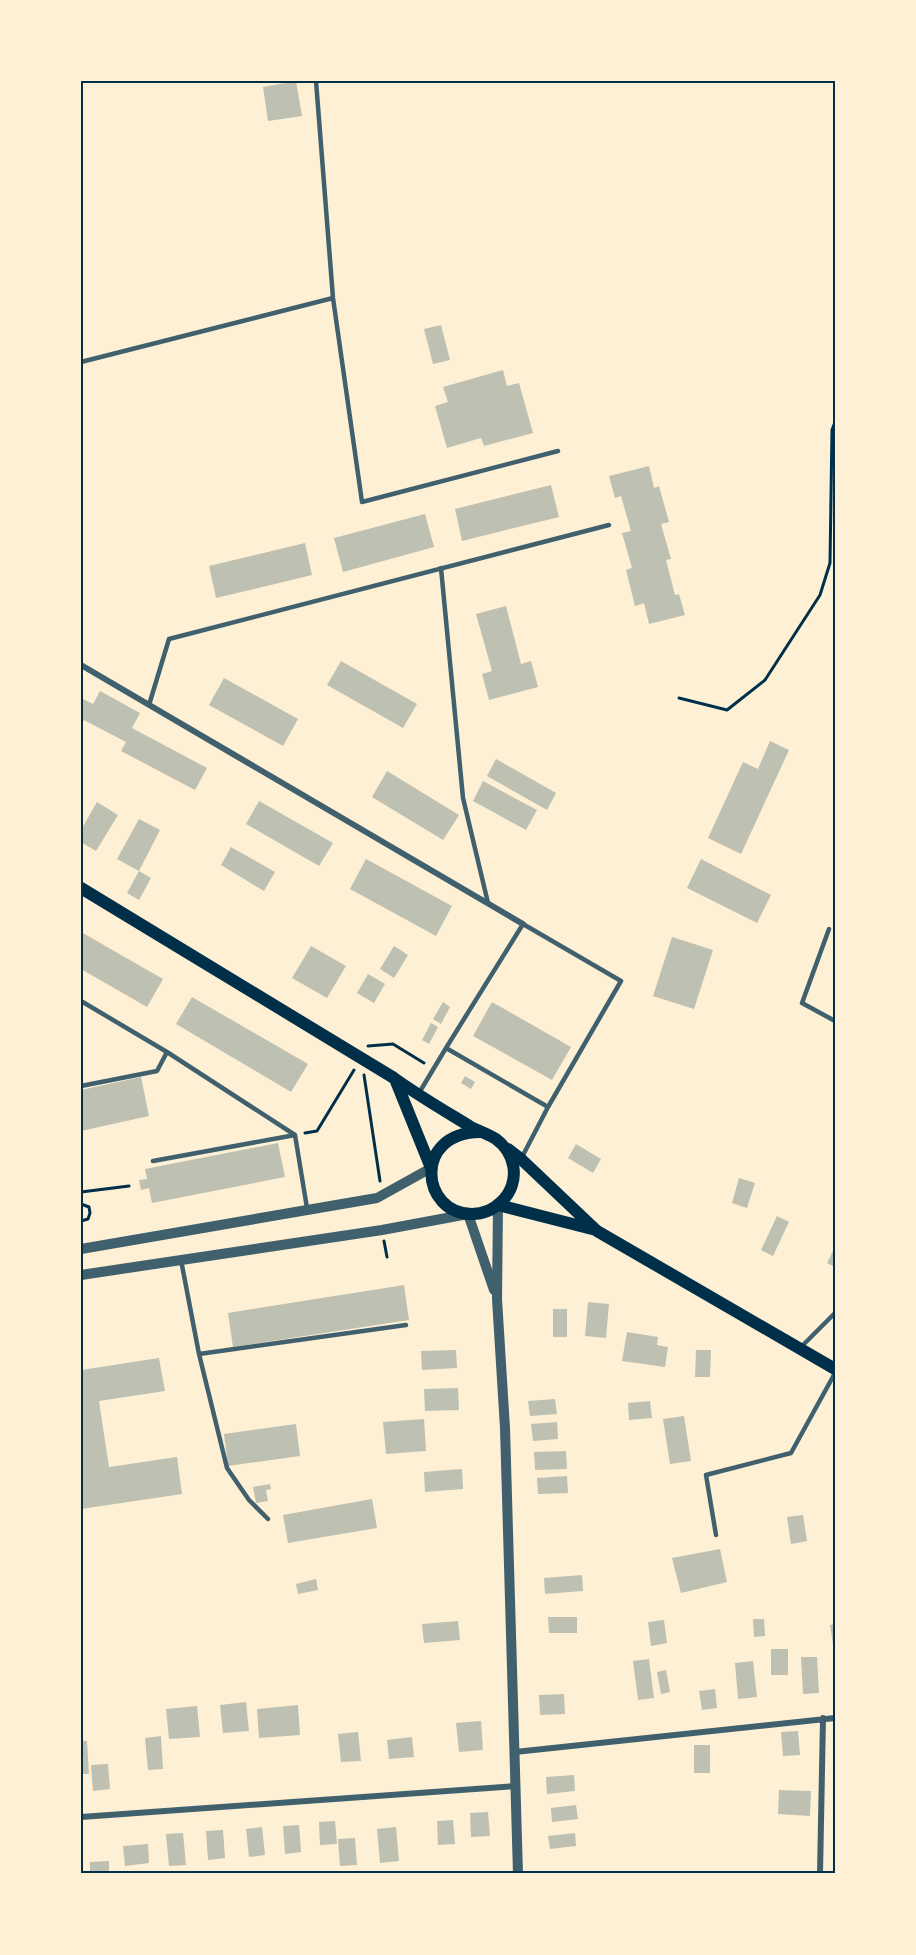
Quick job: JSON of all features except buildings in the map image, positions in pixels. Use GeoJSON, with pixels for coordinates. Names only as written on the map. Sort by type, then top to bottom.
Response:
{"type":"FeatureCollection","features":[{"type":"Feature","properties":{"kind":"main road"},"geometry":{"type":"LineString","coordinates":[[81,888],[394,1078],[417,1095],[480,1132],[497,1139],[597,1231],[800,1348],[835,1371]]}},
{"type":"Feature","properties":{"kind":"main road"},"geometry":{"type":"LineString","coordinates":[[394,1078],[431,1168],[435,1190],[448,1206],[458,1212],[479,1214],[489,1211],[506,1197],[514,1177],[510,1156],[505,1147]]}},
{"type":"Feature","properties":{"kind":"main road"},"geometry":{"type":"LineString","coordinates":[[431,1168],[439,1148],[447,1141],[466,1132],[480,1132]]}},
{"type":"Feature","properties":{"kind":"main road"},"geometry":{"type":"LineString","coordinates":[[498,1205],[597,1231]]}},
{"type":"Feature","properties":{"kind":"street"},"geometry":{"type":"LineString","coordinates":[[81,665],[523,924]]}},
{"type":"Feature","properties":{"kind":"street"},"geometry":{"type":"LineString","coordinates":[[81,1249],[377,1198],[431,1168]]}},
{"type":"Feature","properties":{"kind":"street"},"geometry":{"type":"LineString","coordinates":[[498,1205],[497,1299],[505,1428],[518,1874]]}},
{"type":"Feature","properties":{"kind":"street"},"geometry":{"type":"LineString","coordinates":[[81,1275],[382,1230],[468,1214],[497,1299]]}},
{"type":"Feature","properties":{"kind":"street"},"geometry":{"type":"LineString","coordinates":[[820,1874],[823,1718]]}},
{"type":"Feature","properties":{"kind":"street"},"geometry":{"type":"LineString","coordinates":[[515,1752],[835,1718]]}},
{"type":"Feature","properties":{"kind":"street"},"geometry":{"type":"LineString","coordinates":[[81,1817],[516,1786]]}},
{"type":"Feature","properties":{"kind":"lane"},"geometry":{"type":"LineString","coordinates":[[316,81],[333,298],[362,502],[558,451]]}},
{"type":"Feature","properties":{"kind":"lane"},"geometry":{"type":"LineString","coordinates":[[81,362],[333,298]]}},
{"type":"Feature","properties":{"kind":"lane"},"geometry":{"type":"LineString","coordinates":[[149,705],[169,639],[609,525]]}},
{"type":"Feature","properties":{"kind":"lane"},"geometry":{"type":"LineString","coordinates":[[441,568],[463,798],[488,903]]}},
{"type":"Feature","properties":{"kind":"lane"},"geometry":{"type":"LineString","coordinates":[[417,1095],[523,924],[621,981],[548,1107],[521,1159]]}},
{"type":"Feature","properties":{"kind":"lane"},"geometry":{"type":"LineString","coordinates":[[829,929],[802,1003],[835,1021]]}},
{"type":"Feature","properties":{"kind":"lane"},"geometry":{"type":"LineString","coordinates":[[81,1001],[167,1052],[295,1135],[308,1211]]}},
{"type":"Feature","properties":{"kind":"lane"},"geometry":{"type":"LineString","coordinates":[[446,1048],[548,1107]]}},
{"type":"Feature","properties":{"kind":"lane"},"geometry":{"type":"LineString","coordinates":[[81,1086],[157,1071],[167,1052]]}},
{"type":"Feature","properties":{"kind":"lane"},"geometry":{"type":"LineString","coordinates":[[153,1161],[295,1135]]}},
{"type":"Feature","properties":{"kind":"lane"},"geometry":{"type":"LineString","coordinates":[[181,1260],[199,1354],[227,1468],[249,1500],[268,1519]]}},
{"type":"Feature","properties":{"kind":"lane"},"geometry":{"type":"LineString","coordinates":[[800,1348],[835,1313]]}},
{"type":"Feature","properties":{"kind":"lane"},"geometry":{"type":"LineString","coordinates":[[199,1354],[406,1325]]}},
{"type":"Feature","properties":{"kind":"lane"},"geometry":{"type":"LineString","coordinates":[[716,1535],[706,1475],[791,1453],[835,1371]]}},
{"type":"Feature","properties":{"kind":"path"},"geometry":{"type":"LineString","coordinates":[[679,698],[727,710],[765,680],[820,595],[830,563],[832,430],[835,422]]}},
{"type":"Feature","properties":{"kind":"path"},"geometry":{"type":"LineString","coordinates":[[366,1050],[369,1045],[393,1044],[434,1069]]}},
{"type":"Feature","properties":{"kind":"path"},"geometry":{"type":"LineString","coordinates":[[295,1135],[316,1131],[354,1069],[365,1076],[381,1179],[377,1198]]}},
{"type":"Feature","properties":{"kind":"path"},"geometry":{"type":"LineString","coordinates":[[81,1192],[129,1186]]}},
{"type":"Feature","properties":{"kind":"path"},"geometry":{"type":"LineString","coordinates":[[81,1204],[89,1207],[90,1213],[88,1219],[81,1221]]}},
{"type":"Feature","properties":{"kind":"path"},"geometry":{"type":"LineString","coordinates":[[382,1230],[387,1257]]}}]}
